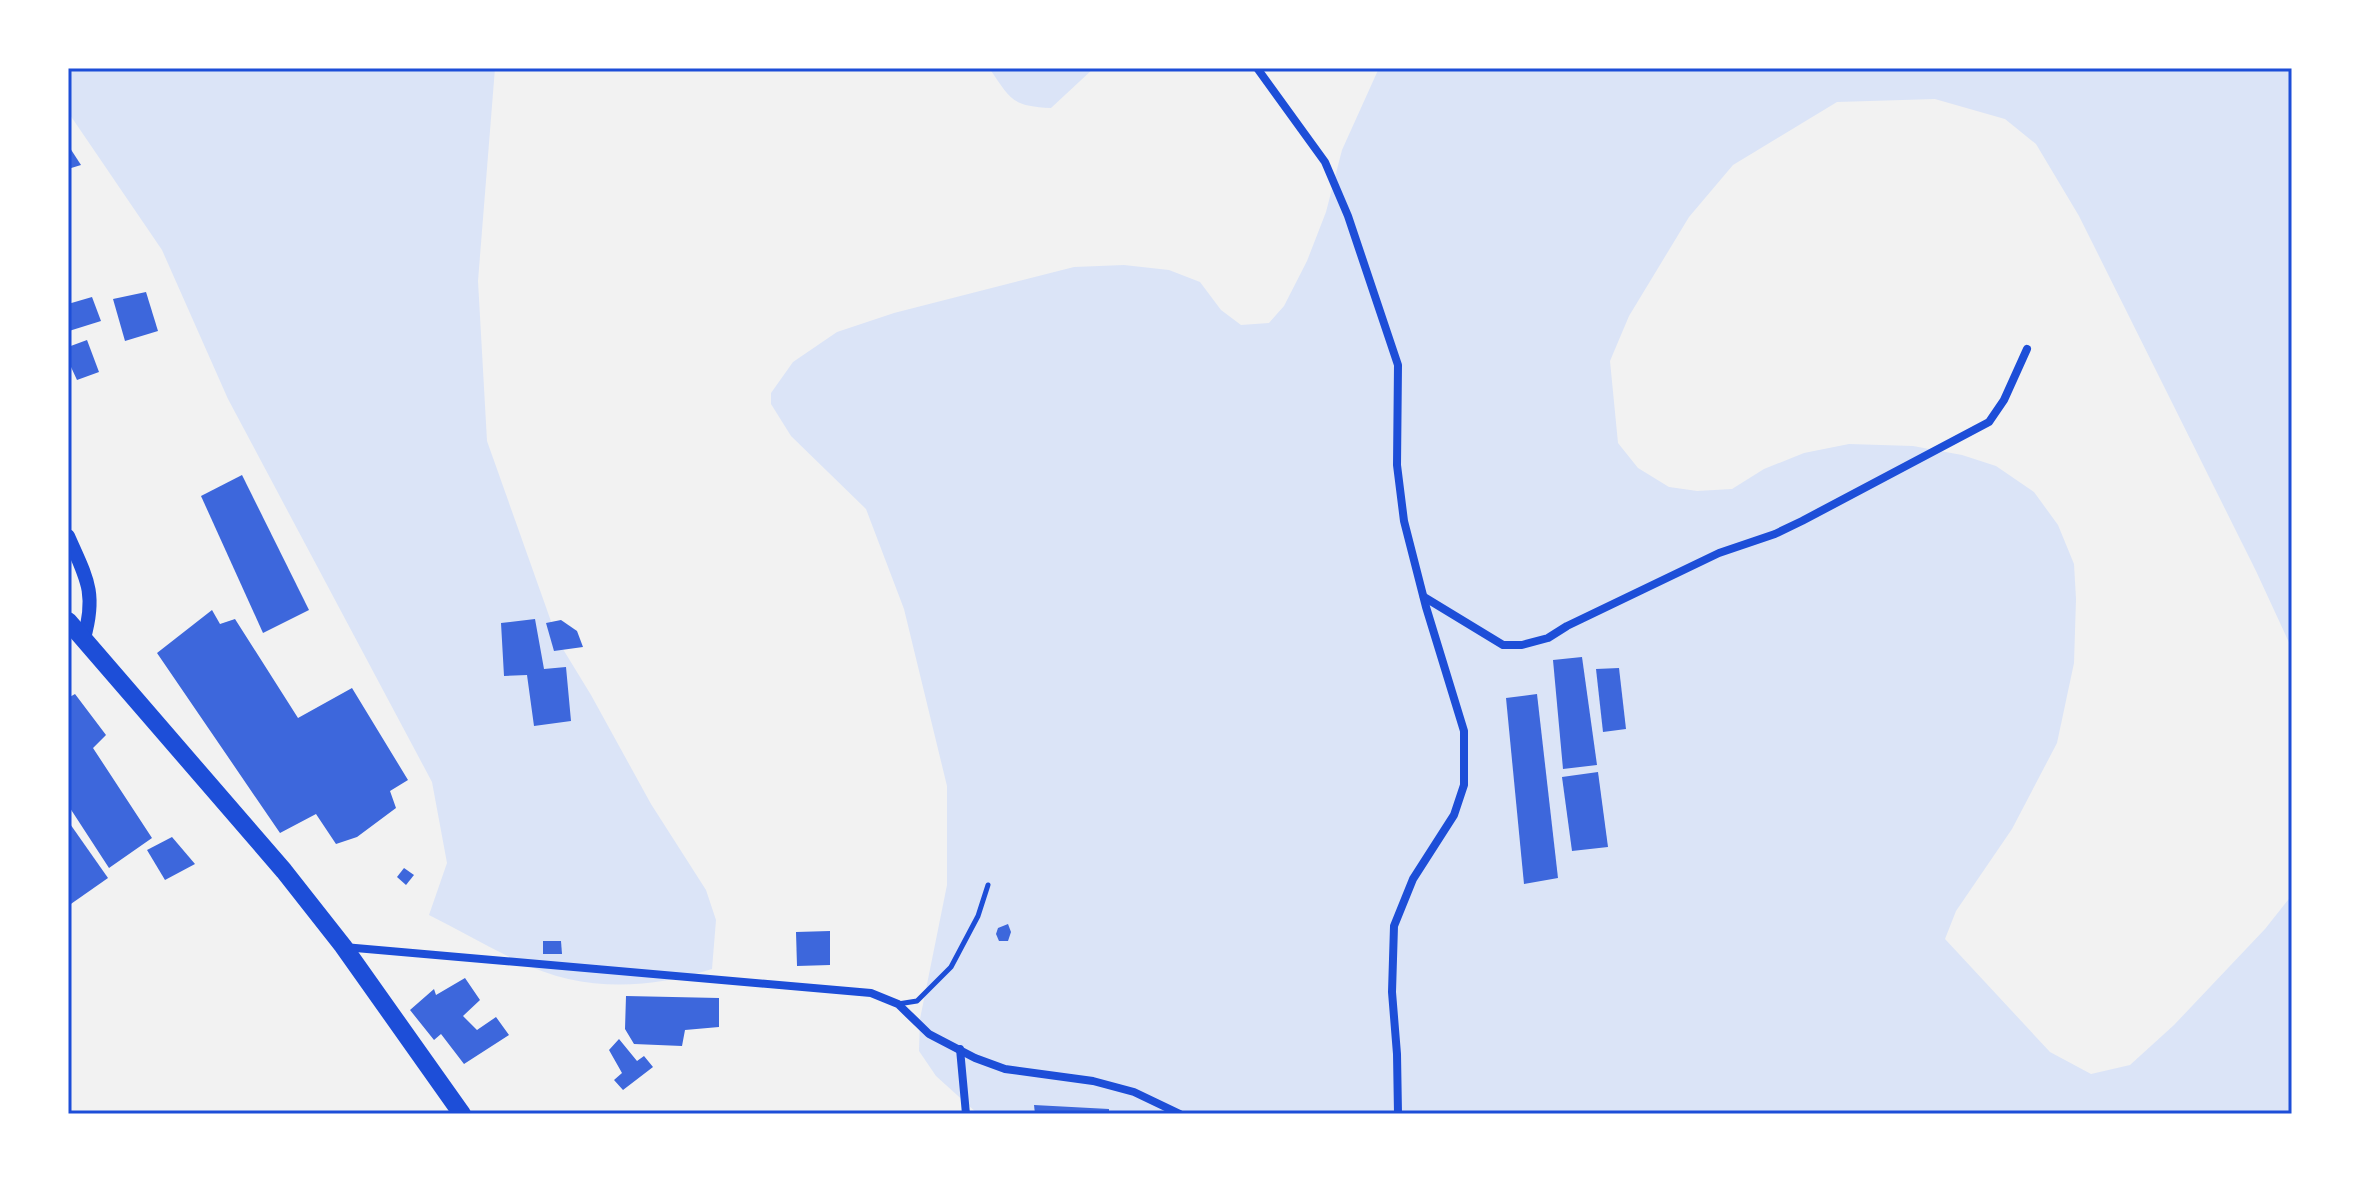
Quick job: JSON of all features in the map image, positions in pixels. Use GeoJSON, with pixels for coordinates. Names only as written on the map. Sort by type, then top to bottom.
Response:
{"type":"FeatureCollection","features":[{"type":"Feature","properties":{"kind":"highway"},"geometry":{"type":"LineString","coordinates":[[68,621],[284,871],[343,946],[462,1114]]}},
{"type":"Feature","properties":{"kind":"street"},"geometry":{"type":"LineString","coordinates":[[1257,68],[1325,162],[1348,216],[1398,365],[1397,465],[1404,521],[1464,731],[1464,785],[1454,815],[1413,879],[1394,926],[1392,992],[1398,1114]]}},
{"type":"Feature","properties":{"kind":"street"},"geometry":{"type":"LineString","coordinates":[[1424,597],[1503,645],[1522,645],[1548,638],[1719,553],[1775,534],[1802,521],[1989,422],[2004,400],[2027,349]]}},
{"type":"Feature","properties":{"kind":"street"},"geometry":{"type":"LineString","coordinates":[[68,536],[90,586],[89,619],[84,638]]}},
{"type":"Feature","properties":{"kind":"street"},"geometry":{"type":"LineString","coordinates":[[343,946],[871,993],[898,1004],[929,1034],[1005,1069],[1093,1081],[1134,1092],[1180,1114]]}},
{"type":"Feature","properties":{"kind":"street"},"geometry":{"type":"LineString","coordinates":[[960,1049],[966,1114]]}},
{"type":"Feature","properties":{"kind":"lane"},"geometry":{"type":"LineString","coordinates":[[898,1004],[917,1001],[951,967],[978,916],[988,885]]}},
{"type":"Feature","properties":{"kind":"shaded area"},"geometry":{"type":"Polygon","coordinates":[[[68,68],[495,68],[478,281],[487,441],[558,641],[651,804],[706,890],[716,920],[712,969],[638,984],[590,983],[542,971],[518,961],[429,915],[447,863],[432,782],[228,399],[162,250],[68,112],[68,68]]]}},
{"type":"Feature","properties":{"kind":"shaded area"},"geometry":{"type":"Polygon","coordinates":[[[989,68],[1094,68],[1051,108],[1019,103],[1002,87],[989,68]]]}},
{"type":"Feature","properties":{"kind":"shaded area"},"geometry":{"type":"Polygon","coordinates":[[[1379,68],[2292,68],[2292,649],[2079,216],[2036,144],[2005,119],[1935,99],[1837,102],[1733,165],[1689,217],[1629,316],[1610,361],[1618,443],[1638,468],[1669,487],[1697,491],[1732,489],[1764,469],[1804,453],[1849,444],[1913,446],[1962,455],[1996,466],[2034,492],[2058,525],[2074,564],[2074,663],[2057,743],[2012,829],[1956,911],[1945,939],[2050,1052],[2091,1074],[2130,1065],[2174,1025],[2265,929],[2292,895],[2292,1114],[978,1114],[936,1076],[919,1051],[920,1019],[947,885],[947,786],[904,609],[866,509],[791,436],[771,404],[771,393],[793,362],[837,332],[894,313],[1074,267],[1124,265],[1169,270],[1200,282],[1221,310],[1241,325],[1269,323],[1284,306],[1307,261],[1326,212],[1342,150],[1379,68]]]}},
{"type":"Feature","properties":{"kind":"building"},"geometry":{"type":"Polygon","coordinates":[[[68,145],[81,165],[68,169],[68,145]]]}},
{"type":"Feature","properties":{"kind":"building"},"geometry":{"type":"Polygon","coordinates":[[[146,292],[158,331],[125,341],[113,299],[146,292]]]}},
{"type":"Feature","properties":{"kind":"building"},"geometry":{"type":"Polygon","coordinates":[[[92,297],[101,321],[69,331],[68,304],[92,297]]]}},
{"type":"Feature","properties":{"kind":"building"},"geometry":{"type":"Polygon","coordinates":[[[87,340],[99,372],[77,380],[71,367],[68,368],[68,347],[87,340]]]}},
{"type":"Feature","properties":{"kind":"building"},"geometry":{"type":"Polygon","coordinates":[[[242,475],[309,610],[263,633],[201,496],[242,475]]]}},
{"type":"Feature","properties":{"kind":"building"},"geometry":{"type":"Polygon","coordinates":[[[212,610],[220,624],[235,619],[298,718],[352,688],[408,780],[390,791],[396,808],[357,837],[336,844],[316,814],[280,833],[157,653],[212,610]]]}},
{"type":"Feature","properties":{"kind":"building"},"geometry":{"type":"Polygon","coordinates":[[[535,619],[544,669],[566,667],[571,721],[534,726],[527,675],[504,676],[501,623],[535,619]]]}},
{"type":"Feature","properties":{"kind":"building"},"geometry":{"type":"Polygon","coordinates":[[[561,620],[577,631],[583,647],[554,651],[546,623],[561,620]]]}},
{"type":"Feature","properties":{"kind":"building"},"geometry":{"type":"Polygon","coordinates":[[[1582,657],[1597,765],[1563,769],[1553,660],[1582,657]]]}},
{"type":"Feature","properties":{"kind":"building"},"geometry":{"type":"Polygon","coordinates":[[[1619,668],[1626,729],[1603,732],[1596,669],[1619,668]]]}},
{"type":"Feature","properties":{"kind":"building"},"geometry":{"type":"Polygon","coordinates":[[[75,694],[106,735],[93,748],[152,838],[109,868],[68,805],[68,698],[75,694]]]}},
{"type":"Feature","properties":{"kind":"building"},"geometry":{"type":"Polygon","coordinates":[[[1537,694],[1558,878],[1524,884],[1506,698],[1537,694]]]}},
{"type":"Feature","properties":{"kind":"building"},"geometry":{"type":"Polygon","coordinates":[[[1598,772],[1608,847],[1572,851],[1562,777],[1598,772]]]}},
{"type":"Feature","properties":{"kind":"building"},"geometry":{"type":"Polygon","coordinates":[[[68,821],[108,878],[68,906],[68,821]]]}},
{"type":"Feature","properties":{"kind":"building"},"geometry":{"type":"Polygon","coordinates":[[[172,837],[195,864],[165,880],[147,850],[172,837]]]}},
{"type":"Feature","properties":{"kind":"building"},"geometry":{"type":"Polygon","coordinates":[[[404,868],[414,875],[406,885],[397,877],[404,868]]]}},
{"type":"Feature","properties":{"kind":"building"},"geometry":{"type":"Polygon","coordinates":[[[1008,924],[1011,932],[1008,941],[999,941],[996,934],[998,928],[1008,924]]]}},
{"type":"Feature","properties":{"kind":"building"},"geometry":{"type":"Polygon","coordinates":[[[830,931],[830,965],[797,966],[796,932],[830,931]]]}},
{"type":"Feature","properties":{"kind":"building"},"geometry":{"type":"Polygon","coordinates":[[[543,941],[561,941],[562,954],[543,954],[543,941]]]}},
{"type":"Feature","properties":{"kind":"building"},"geometry":{"type":"Polygon","coordinates":[[[465,978],[480,1000],[463,1016],[477,1030],[496,1017],[509,1035],[464,1064],[441,1034],[434,1040],[410,1010],[434,989],[436,995],[465,978]]]}},
{"type":"Feature","properties":{"kind":"building"},"geometry":{"type":"Polygon","coordinates":[[[626,996],[719,998],[719,1027],[685,1030],[682,1046],[634,1044],[625,1029],[626,996]]]}},
{"type":"Feature","properties":{"kind":"building"},"geometry":{"type":"Polygon","coordinates":[[[619,1039],[637,1061],[644,1056],[653,1067],[623,1090],[614,1080],[622,1073],[609,1050],[619,1039]]]}},
{"type":"Feature","properties":{"kind":"building"},"geometry":{"type":"Polygon","coordinates":[[[1034,1105],[1109,1109],[1109,1114],[1035,1114],[1034,1105]]]}}]}
